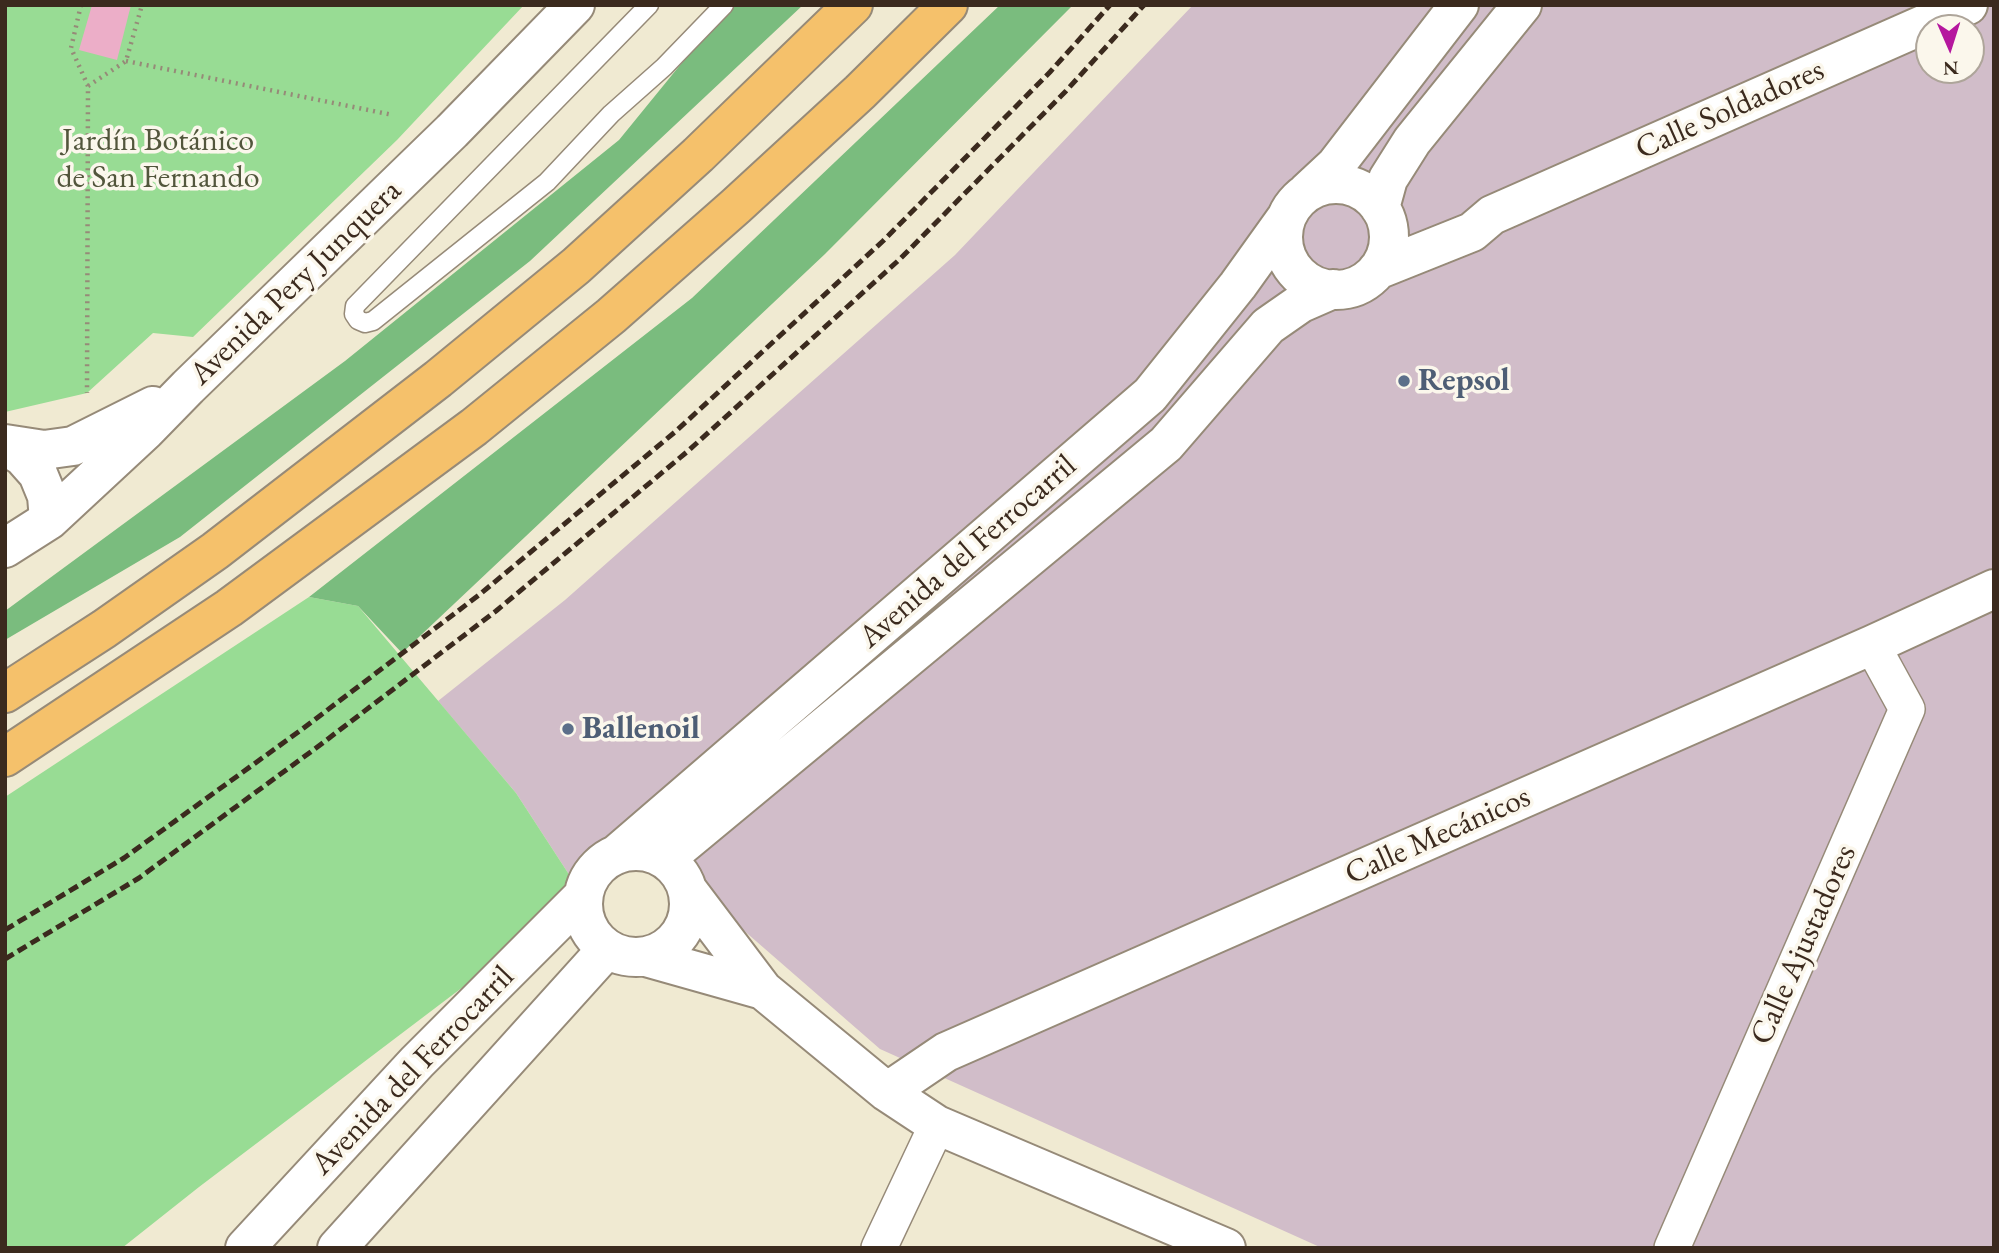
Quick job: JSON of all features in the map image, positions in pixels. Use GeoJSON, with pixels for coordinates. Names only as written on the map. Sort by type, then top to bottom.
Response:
{"type":"FeatureCollection","features":[{"type":"Feature","properties":{"kind":"highway"},"geometry":{"type":"LineString","coordinates":[[5,693],[215,551],[449,371],[576,266],[698,155],[853,5]]}},
{"type":"Feature","properties":{"kind":"highway"},"geometry":{"type":"LineString","coordinates":[[5,757],[229,608],[474,427],[611,316],[736,206],[860,92],[948,5]]}},
{"type":"Feature","properties":{"kind":"street","name":"Avenida Pery Junquera"},"geometry":{"type":"LineString","coordinates":[[5,548],[49,520],[146,430],[452,131],[575,5]]}},
{"type":"Feature","properties":{"kind":"street","name":"Avenida del Ferrocarril"},"geometry":{"type":"LineString","coordinates":[[616,855],[1150,396],[1238,285],[1296,205],[1335,166],[1458,5]]}},
{"type":"Feature","properties":{"kind":"street"},"geometry":{"type":"LineString","coordinates":[[1377,270],[1385,256],[1389,239],[1384,215],[1388,180],[1412,141],[1522,5]]}},
{"type":"Feature","properties":{"kind":"street","name":"Calle Soldadores"},"geometry":{"type":"LineString","coordinates":[[1377,270],[1472,232],[1492,215],[1968,5]]}},
{"type":"Feature","properties":{"kind":"street"},"geometry":{"type":"LineString","coordinates":[[1333,289],[1317,286],[1302,278],[1291,266],[1284,251],[1283,234],[1296,205],[1322,185],[1338,184],[1354,187],[1369,195],[1384,215]]}},
{"type":"Feature","properties":{"kind":"street","name":"Calle Soldadores"},"geometry":{"type":"LineString","coordinates":[[1384,215],[1404,228],[1422,228],[1468,215],[1492,215]]}},
{"type":"Feature","properties":{"kind":"street","name":"Avenida del Ferrocarril"},"geometry":{"type":"LineString","coordinates":[[665,859],[1166,444],[1268,326],[1300,303],[1333,289],[1349,288],[1365,281],[1377,270]]}},
{"type":"Feature","properties":{"kind":"street"},"geometry":{"type":"LineString","coordinates":[[5,445],[44,450],[73,446],[188,387]]}},
{"type":"Feature","properties":{"kind":"street"},"geometry":{"type":"LineString","coordinates":[[5,445],[22,456],[38,474],[47,496],[49,520]]}},
{"type":"Feature","properties":{"kind":"street","name":"Calle Mecánicos"},"geometry":{"type":"LineString","coordinates":[[887,1092],[946,1052],[1994,590]]}},
{"type":"Feature","properties":{"kind":"street","name":"Calle Ajustadores"},"geometry":{"type":"LineString","coordinates":[[1672,1248],[1907,709],[1872,645]]}},
{"type":"Feature","properties":{"kind":"street"},"geometry":{"type":"LineString","coordinates":[[646,957],[662,951],[681,934],[690,909],[688,892],[682,877],[665,859],[632,851],[616,855],[600,864],[589,879],[583,896],[583,912],[595,940],[621,956],[646,957],[763,990]]}},
{"type":"Feature","properties":{"kind":"street"},"geometry":{"type":"LineString","coordinates":[[688,892],[763,990],[887,1092],[937,1125],[1226,1248]]}},
{"type":"Feature","properties":{"kind":"street","name":"Avenida del Ferrocarril"},"geometry":{"type":"LineString","coordinates":[[245,1248],[417,1062],[583,896]]}},
{"type":"Feature","properties":{"kind":"street","name":"Avenida del Ferrocarril"},"geometry":{"type":"LineString","coordinates":[[337,1248],[607,949]]}},
{"type":"Feature","properties":{"kind":"street"},"geometry":{"type":"LineString","coordinates":[[879,1248],[937,1125]]}},
{"type":"Feature","properties":{"kind":"lane"},"geometry":{"type":"LineString","coordinates":[[649,5],[355,306],[354,314],[358,320],[365,323],[373,321],[547,182],[611,114],[664,68],[724,5]]}},
{"type":"Feature","properties":{"kind":"path"},"geometry":{"type":"LineString","coordinates":[[81,5],[71,48],[88,86],[87,393]]}},
{"type":"Feature","properties":{"kind":"path"},"geometry":{"type":"LineString","coordinates":[[88,86],[126,61],[142,5]]}},
{"type":"Feature","properties":{"kind":"path"},"geometry":{"type":"LineString","coordinates":[[126,61],[393,115]]}},
{"type":"Feature","properties":{"kind":"shaded area"},"geometry":{"type":"Polygon","coordinates":[[[1193,5],[1994,5],[1994,1248],[1322,1248],[880,1049],[703,895],[616,855],[583,896],[516,793],[438,701],[565,600],[955,255],[1193,5]]]}},
{"type":"Feature","properties":{"kind":"green space","name":"Jardín Botánico de San Fernando"},"geometry":{"type":"Polygon","coordinates":[[[5,5],[524,5],[397,140],[193,337],[153,333],[87,393],[5,412],[5,5]]]}},
{"type":"Feature","properties":{"kind":"green space"},"geometry":{"type":"Polygon","coordinates":[[[729,5],[803,5],[530,261],[180,537],[5,640],[5,611],[345,361],[619,140],[729,5]]]}},
{"type":"Feature","properties":{"kind":"green space"},"geometry":{"type":"Polygon","coordinates":[[[1000,5],[1073,5],[825,254],[402,653],[358,606],[309,597],[692,298],[1000,5]]]}},
{"type":"Feature","properties":{"kind":"green space"},"geometry":{"type":"Polygon","coordinates":[[[309,597],[358,606],[516,793],[583,896],[122,1248],[5,1248],[5,797],[309,597]]]}},
{"type":"Feature","properties":{"kind":"building"},"geometry":{"type":"Polygon","coordinates":[[[92,5],[131,5],[117,60],[79,50],[92,5]]]}},
{"type":"Feature","properties":{"kind":"railway"},"geometry":{"type":"LineString","coordinates":[[5,930],[124,858],[301,730],[479,595],[675,432],[883,241],[1050,72],[1110,5]]}},
{"type":"Feature","properties":{"kind":"railway"},"geometry":{"type":"LineString","coordinates":[[5,959],[139,878],[316,748],[496,611],[688,451],[900,259],[1066,91],[1144,5]]}},
{"type":"Feature","properties":{"kind":"place","name":"Repsol"},"geometry":{"type":"Point","coordinates":[1404,381]}},
{"type":"Feature","properties":{"kind":"place","name":"Ballenoil"},"geometry":{"type":"Point","coordinates":[568,729]}}]}
